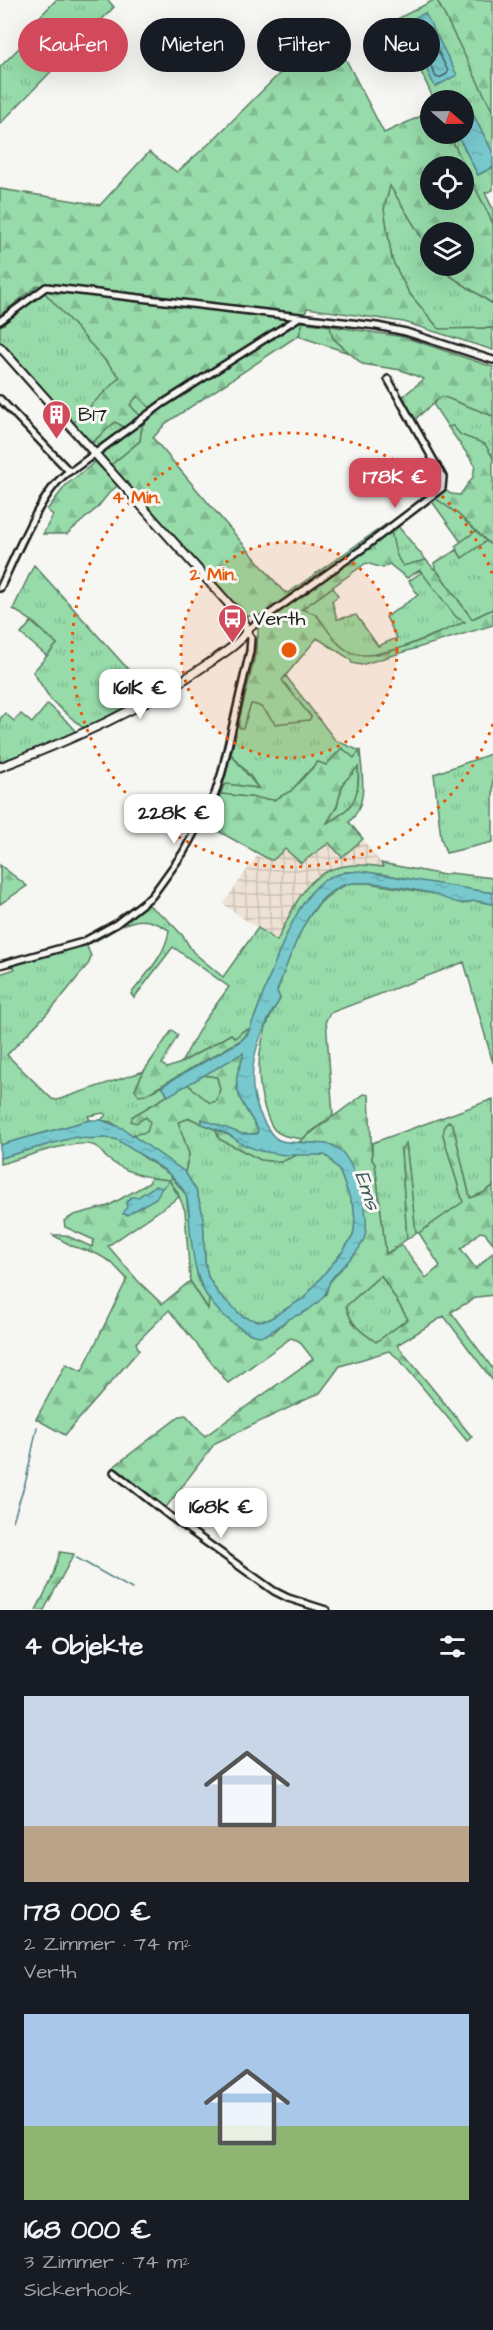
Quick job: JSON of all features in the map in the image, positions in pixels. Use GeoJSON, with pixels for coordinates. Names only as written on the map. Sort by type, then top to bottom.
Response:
{"type":"FeatureCollection","features":[{"type":"Feature","properties":{"kind":"street"},"geometry":{"type":"LineString","coordinates":[[0,321],[46,287],[397,330],[493,360]]}},
{"type":"Feature","properties":{"kind":"street"},"geometry":{"type":"LineString","coordinates":[[0,588],[3,575],[44,498],[69,471],[74,470],[162,404],[298,318]]}},
{"type":"Feature","properties":{"kind":"street"},"geometry":{"type":"LineString","coordinates":[[0,347],[244,621],[251,638],[250,651],[219,783],[200,822],[167,877],[137,910],[94,937],[0,966]]}},
{"type":"Feature","properties":{"kind":"street"},"geometry":{"type":"LineString","coordinates":[[0,767],[71,739],[159,696],[226,651],[242,638],[247,630],[285,601],[362,549],[442,488],[443,477],[388,379]]}},
{"type":"Feature","properties":{"kind":"street"},"geometry":{"type":"LineString","coordinates":[[0,399],[69,471]]}},
{"type":"Feature","properties":{"kind":"street"},"geometry":{"type":"LineString","coordinates":[[114,1472],[171,1517],[274,1591],[326,1610]]}},
{"type":"Feature","properties":{"kind":"shaded area"},"geometry":{"type":"Polygon","coordinates":[[[354,817],[349,822],[384,867],[357,864],[336,867],[317,877],[295,903],[277,942],[223,904],[257,856],[270,860],[305,829],[354,817]]]}},
{"type":"Feature","properties":{"kind":"green space"},"geometry":{"type":"Polygon","coordinates":[[[56,0],[108,0],[114,7],[103,18],[39,18],[56,0]]]}},
{"type":"Feature","properties":{"kind":"green space"},"geometry":{"type":"Polygon","coordinates":[[[437,0],[493,112],[493,153],[474,116],[474,90],[429,90],[421,72],[440,72],[440,18],[399,18],[437,0]]]}},
{"type":"Feature","properties":{"kind":"green space"},"geometry":{"type":"Polygon","coordinates":[[[437,0],[493,0],[493,112],[437,0]]]}},
{"type":"Feature","properties":{"kind":"green space"},"geometry":{"type":"Polygon","coordinates":[[[18,49],[18,72],[51,72],[0,124],[0,67],[18,49]]]}},
{"type":"Feature","properties":{"kind":"green space"},"geometry":{"type":"Polygon","coordinates":[[[351,69],[384,133],[420,117],[420,144],[454,144],[460,156],[420,156],[420,210],[474,210],[474,185],[493,224],[493,304],[451,276],[474,276],[474,222],[420,222],[420,235],[390,186],[384,209],[392,260],[409,293],[439,329],[492,328],[493,350],[404,322],[307,308],[299,335],[166,423],[153,438],[283,591],[288,593],[388,523],[397,556],[403,566],[426,560],[435,568],[472,619],[493,609],[493,625],[361,665],[352,663],[350,659],[317,638],[282,680],[311,717],[309,720],[275,724],[262,708],[251,704],[243,728],[240,728],[238,725],[258,636],[258,614],[246,617],[122,482],[67,534],[43,534],[53,515],[47,510],[66,485],[95,462],[107,472],[111,465],[140,441],[142,426],[155,412],[137,396],[130,405],[140,416],[124,427],[115,422],[89,445],[71,425],[120,377],[38,285],[0,315],[0,189],[100,205],[149,152],[177,172],[212,141],[281,72],[351,72],[351,69]],[[366,563],[302,609],[317,616],[335,640],[348,651],[359,655],[373,655],[406,646],[465,622],[456,617],[420,570],[407,578],[389,564],[383,568],[366,563]]]}},
{"type":"Feature","properties":{"kind":"green space"},"geometry":{"type":"Polygon","coordinates":[[[454,144],[462,144],[468,156],[460,156],[454,144]]]}},
{"type":"Feature","properties":{"kind":"green space"},"geometry":{"type":"Polygon","coordinates":[[[474,167],[478,175],[493,167],[493,190],[485,193],[493,209],[493,224],[474,185],[474,167]]]}},
{"type":"Feature","properties":{"kind":"green space"},"geometry":{"type":"Polygon","coordinates":[[[390,185],[420,234],[420,276],[451,276],[493,304],[493,328],[439,329],[409,293],[392,260],[384,209],[390,185]]]}},
{"type":"Feature","properties":{"kind":"green space"},"geometry":{"type":"Polygon","coordinates":[[[38,284],[120,377],[72,425],[90,445],[115,422],[140,416],[130,405],[137,395],[155,412],[142,426],[140,441],[111,465],[107,472],[90,461],[86,452],[0,354],[0,315],[38,284]]]}},
{"type":"Feature","properties":{"kind":"green space"},"geometry":{"type":"Polygon","coordinates":[[[303,322],[330,326],[333,338],[349,353],[299,335],[303,322]]]}},
{"type":"Feature","properties":{"kind":"green space"},"geometry":{"type":"Polygon","coordinates":[[[330,326],[404,337],[493,367],[493,416],[442,396],[414,420],[401,398],[424,379],[401,370],[362,364],[333,338],[330,326]]]}},
{"type":"Feature","properties":{"kind":"green space"},"geometry":{"type":"Polygon","coordinates":[[[442,396],[493,416],[493,458],[485,444],[460,435],[453,426],[448,427],[433,404],[442,396]]]}},
{"type":"Feature","properties":{"kind":"green space"},"geometry":{"type":"Polygon","coordinates":[[[453,426],[461,435],[485,444],[493,458],[493,547],[458,514],[435,498],[445,490],[451,494],[460,495],[473,477],[475,465],[448,427],[453,426]]]}},
{"type":"Feature","properties":{"kind":"green space"},"geometry":{"type":"Polygon","coordinates":[[[435,498],[458,514],[476,531],[461,542],[431,500],[435,498]]]}},
{"type":"Feature","properties":{"kind":"green space"},"geometry":{"type":"Polygon","coordinates":[[[397,525],[426,560],[403,566],[395,557],[391,529],[397,525]]]}},
{"type":"Feature","properties":{"kind":"green space"},"geometry":{"type":"Polygon","coordinates":[[[476,531],[486,541],[462,558],[455,546],[476,531]]]}},
{"type":"Feature","properties":{"kind":"green space"},"geometry":{"type":"Polygon","coordinates":[[[486,541],[493,547],[493,609],[472,619],[435,568],[434,563],[457,550],[462,558],[486,541]]]}},
{"type":"Feature","properties":{"kind":"green space"},"geometry":{"type":"Polygon","coordinates":[[[34,565],[137,679],[149,697],[89,728],[83,728],[51,700],[33,672],[57,644],[32,621],[13,609],[34,565]]]}},
{"type":"Feature","properties":{"kind":"green space"},"geometry":{"type":"Polygon","coordinates":[[[422,572],[466,622],[398,649],[364,657],[350,653],[336,643],[317,616],[302,609],[333,587],[338,596],[332,601],[337,619],[356,615],[378,646],[397,638],[386,617],[418,595],[409,581],[422,572]]]}},
{"type":"Feature","properties":{"kind":"green space"},"geometry":{"type":"Polygon","coordinates":[[[31,622],[57,644],[47,656],[21,634],[31,622]]]}},
{"type":"Feature","properties":{"kind":"green space"},"geometry":{"type":"Polygon","coordinates":[[[258,636],[238,724],[243,727],[251,704],[287,717],[309,720],[311,717],[281,680],[286,676],[335,740],[360,751],[354,758],[342,748],[326,765],[317,762],[291,791],[274,800],[221,794],[223,786],[227,784],[258,788],[231,754],[236,734],[231,732],[251,638],[258,636]]]}},
{"type":"Feature","properties":{"kind":"green space"},"geometry":{"type":"Polygon","coordinates":[[[48,704],[72,726],[76,734],[0,764],[0,719],[5,713],[14,721],[21,714],[32,723],[48,704]]]}},
{"type":"Feature","properties":{"kind":"green space"},"geometry":{"type":"Polygon","coordinates":[[[342,748],[354,758],[360,751],[363,779],[362,798],[355,815],[349,822],[363,839],[342,857],[329,843],[301,863],[285,849],[270,860],[209,826],[207,819],[221,794],[274,800],[291,791],[318,762],[326,765],[342,748]],[[358,767],[343,783],[337,806],[327,823],[349,807],[356,794],[358,767]]]}},
{"type":"Feature","properties":{"kind":"green space"},"geometry":{"type":"Polygon","coordinates":[[[493,753],[493,842],[446,853],[441,838],[434,774],[493,753]]]}},
{"type":"Feature","properties":{"kind":"green space"},"geometry":{"type":"Polygon","coordinates":[[[231,754],[258,788],[227,784],[223,786],[231,754]]]}},
{"type":"Feature","properties":{"kind":"green space"},"geometry":{"type":"Polygon","coordinates":[[[358,767],[358,788],[353,802],[343,813],[326,824],[337,806],[343,783],[358,767]]]}},
{"type":"Feature","properties":{"kind":"green space"},"geometry":{"type":"Polygon","coordinates":[[[381,863],[444,875],[450,873],[493,878],[493,893],[451,888],[385,875],[344,872],[281,948],[250,1029],[243,1031],[235,1039],[231,1034],[181,1063],[204,1021],[229,987],[173,947],[134,998],[131,994],[160,956],[169,930],[158,924],[139,920],[130,922],[94,942],[94,937],[146,903],[167,919],[183,936],[193,952],[223,977],[258,928],[277,941],[295,905],[314,880],[326,872],[341,867],[360,865],[383,867],[381,863]]]}},
{"type":"Feature","properties":{"kind":"green space"},"geometry":{"type":"Polygon","coordinates":[[[0,865],[27,886],[0,904],[0,865]]]}},
{"type":"Feature","properties":{"kind":"green space"},"geometry":{"type":"Polygon","coordinates":[[[351,883],[368,883],[435,894],[463,904],[474,901],[493,904],[493,1063],[464,962],[330,1013],[326,1020],[333,1115],[302,1139],[286,1136],[273,1128],[264,1106],[259,1078],[263,1037],[280,999],[277,991],[303,927],[323,900],[336,890],[351,883]]]}},
{"type":"Feature","properties":{"kind":"green space"},"geometry":{"type":"Polygon","coordinates":[[[86,944],[91,956],[89,963],[57,1003],[7,1055],[52,1099],[57,1100],[144,1071],[135,1089],[145,1095],[162,1086],[168,1096],[133,1116],[146,1116],[151,1122],[147,1133],[131,1135],[111,1122],[101,1120],[106,1115],[103,1113],[88,1116],[90,1120],[0,1145],[0,974],[15,969],[11,964],[86,944]]]}},
{"type":"Feature","properties":{"kind":"green space"},"geometry":{"type":"Polygon","coordinates":[[[250,1029],[241,1040],[145,1095],[139,1096],[135,1089],[144,1071],[172,1030],[178,1035],[162,1064],[167,1068],[181,1063],[231,1034],[235,1038],[243,1031],[250,1029]]]}},
{"type":"Feature","properties":{"kind":"green space"},"geometry":{"type":"Polygon","coordinates":[[[241,1052],[243,1056],[237,1076],[238,1090],[258,1130],[257,1134],[242,1134],[202,1120],[202,1124],[190,1118],[178,1122],[189,1154],[185,1172],[131,1135],[147,1132],[150,1122],[146,1117],[136,1123],[131,1121],[133,1116],[187,1084],[210,1103],[217,1101],[220,1089],[217,1077],[203,1075],[241,1052]]]}},
{"type":"Feature","properties":{"kind":"green space"},"geometry":{"type":"Polygon","coordinates":[[[203,1075],[217,1077],[220,1089],[217,1101],[210,1104],[187,1084],[203,1075]]]}},
{"type":"Feature","properties":{"kind":"green space"},"geometry":{"type":"Polygon","coordinates":[[[364,1094],[369,1095],[372,1160],[375,1164],[386,1254],[402,1245],[426,1278],[440,1266],[419,1233],[463,1202],[443,1135],[445,1125],[449,1121],[453,1125],[470,1198],[493,1186],[493,1243],[485,1233],[480,1232],[461,1249],[476,1269],[493,1252],[493,1295],[477,1297],[451,1312],[493,1369],[493,1381],[444,1316],[397,1345],[472,1437],[467,1441],[399,1359],[389,1351],[340,1366],[320,1393],[215,1443],[164,1510],[112,1468],[180,1416],[186,1415],[205,1436],[313,1359],[299,1341],[291,1338],[228,1383],[169,1310],[136,1343],[139,1350],[65,1435],[36,1419],[66,1364],[82,1371],[127,1279],[111,1262],[97,1254],[72,1246],[53,1235],[65,1235],[92,1247],[94,1240],[65,1227],[64,1221],[74,1215],[108,1206],[149,1183],[151,1178],[169,1180],[179,1197],[108,1246],[138,1281],[162,1304],[190,1281],[208,1309],[209,1299],[225,1317],[272,1334],[288,1319],[304,1312],[326,1294],[329,1283],[352,1256],[361,1190],[333,1145],[299,1142],[364,1094]],[[381,1275],[346,1306],[350,1318],[357,1327],[376,1342],[408,1319],[381,1275]]]}},
{"type":"Feature","properties":{"kind":"green space"},"geometry":{"type":"Polygon","coordinates":[[[493,1099],[493,1186],[470,1198],[453,1125],[443,1135],[463,1202],[416,1233],[406,1144],[401,1150],[407,1239],[386,1254],[375,1164],[372,1160],[372,1143],[493,1099]]]}},
{"type":"Feature","properties":{"kind":"green space"},"geometry":{"type":"Polygon","coordinates":[[[190,1118],[216,1130],[219,1139],[261,1160],[281,1162],[299,1154],[325,1155],[340,1172],[354,1209],[353,1236],[304,1298],[268,1320],[257,1321],[242,1316],[217,1292],[208,1277],[203,1215],[196,1190],[185,1172],[189,1154],[178,1122],[190,1118]]]}},
{"type":"Feature","properties":{"kind":"green space"},"geometry":{"type":"Polygon","coordinates":[[[216,1130],[264,1151],[299,1154],[281,1162],[261,1160],[219,1139],[216,1130]]]}},
{"type":"Feature","properties":{"kind":"green space"},"geometry":{"type":"Polygon","coordinates":[[[75,1137],[118,1140],[170,1175],[186,1195],[198,1280],[209,1299],[209,1310],[190,1281],[185,1211],[177,1191],[169,1180],[129,1171],[108,1159],[97,1147],[86,1144],[62,1146],[0,1164],[0,1158],[75,1137]]]}},
{"type":"Feature","properties":{"kind":"green space"},"geometry":{"type":"Polygon","coordinates":[[[406,1143],[416,1233],[407,1239],[401,1149],[406,1143]]]}},
{"type":"Feature","properties":{"kind":"green space"},"geometry":{"type":"Polygon","coordinates":[[[381,1275],[408,1319],[376,1342],[357,1327],[350,1318],[346,1306],[381,1275]]]}},
{"type":"Feature","properties":{"kind":"green space"},"geometry":{"type":"Polygon","coordinates":[[[60,1552],[74,1554],[44,1610],[36,1610],[51,1581],[60,1552]]]}},
{"type":"Feature","properties":{"kind":"water"},"geometry":{"type":"Polygon","coordinates":[[[425,13],[428,18],[414,18],[425,13]]]}},
{"type":"Feature","properties":{"kind":"water"},"geometry":{"type":"Polygon","coordinates":[[[440,42],[457,75],[435,87],[428,72],[440,72],[440,42]]]}},
{"type":"Feature","properties":{"kind":"water"},"geometry":{"type":"Polygon","coordinates":[[[474,116],[493,153],[493,167],[478,175],[474,167],[474,156],[468,156],[462,144],[474,144],[474,116]]]}},
{"type":"Feature","properties":{"kind":"water"},"geometry":{"type":"Polygon","coordinates":[[[361,871],[493,893],[493,904],[475,901],[461,903],[430,893],[399,887],[353,883],[338,887],[325,897],[313,910],[304,926],[277,991],[280,999],[258,1043],[254,1059],[253,1091],[264,1122],[276,1138],[289,1142],[328,1145],[340,1150],[346,1157],[361,1192],[366,1230],[361,1245],[330,1281],[318,1303],[269,1333],[253,1335],[230,1321],[218,1310],[202,1288],[194,1261],[187,1197],[179,1184],[164,1170],[118,1140],[112,1139],[75,1137],[0,1158],[0,1145],[90,1120],[101,1120],[122,1128],[185,1172],[196,1190],[203,1215],[208,1277],[217,1292],[242,1316],[257,1321],[268,1320],[304,1298],[353,1236],[354,1209],[340,1172],[325,1155],[285,1155],[260,1151],[242,1144],[228,1134],[202,1124],[202,1119],[242,1134],[257,1134],[258,1130],[238,1091],[237,1076],[243,1053],[168,1096],[162,1086],[241,1041],[248,1033],[280,950],[301,907],[326,879],[338,874],[361,871]]]}},
{"type":"Feature","properties":{"kind":"water"},"geometry":{"type":"Polygon","coordinates":[[[155,1186],[162,1188],[156,1198],[127,1215],[123,1214],[127,1207],[126,1203],[131,1197],[138,1197],[155,1186]]]}},
{"type":"Feature","properties":{"kind":"waterway"},"geometry":{"type":"LineString","coordinates":[[162,1188],[172,1178]]}},
{"type":"Feature","properties":{"kind":"waterway"},"geometry":{"type":"LineString","coordinates":[[13,1521],[26,1480],[37,1427]]}},
{"type":"Feature","properties":{"kind":"waterway"},"geometry":{"type":"LineString","coordinates":[[75,1557],[132,1589]]}},
{"type":"Feature","properties":{"kind":"place","name":"B17"},"geometry":{"type":"Point","coordinates":[57,440]}},
{"type":"Feature","properties":{"kind":"place","name":"Verth"},"geometry":{"type":"Point","coordinates":[232,644]}},
{"type":"Feature","properties":{"kind":"water label","name":"Ems"},"geometry":{"type":"Point","coordinates":[368,1190]}}]}
